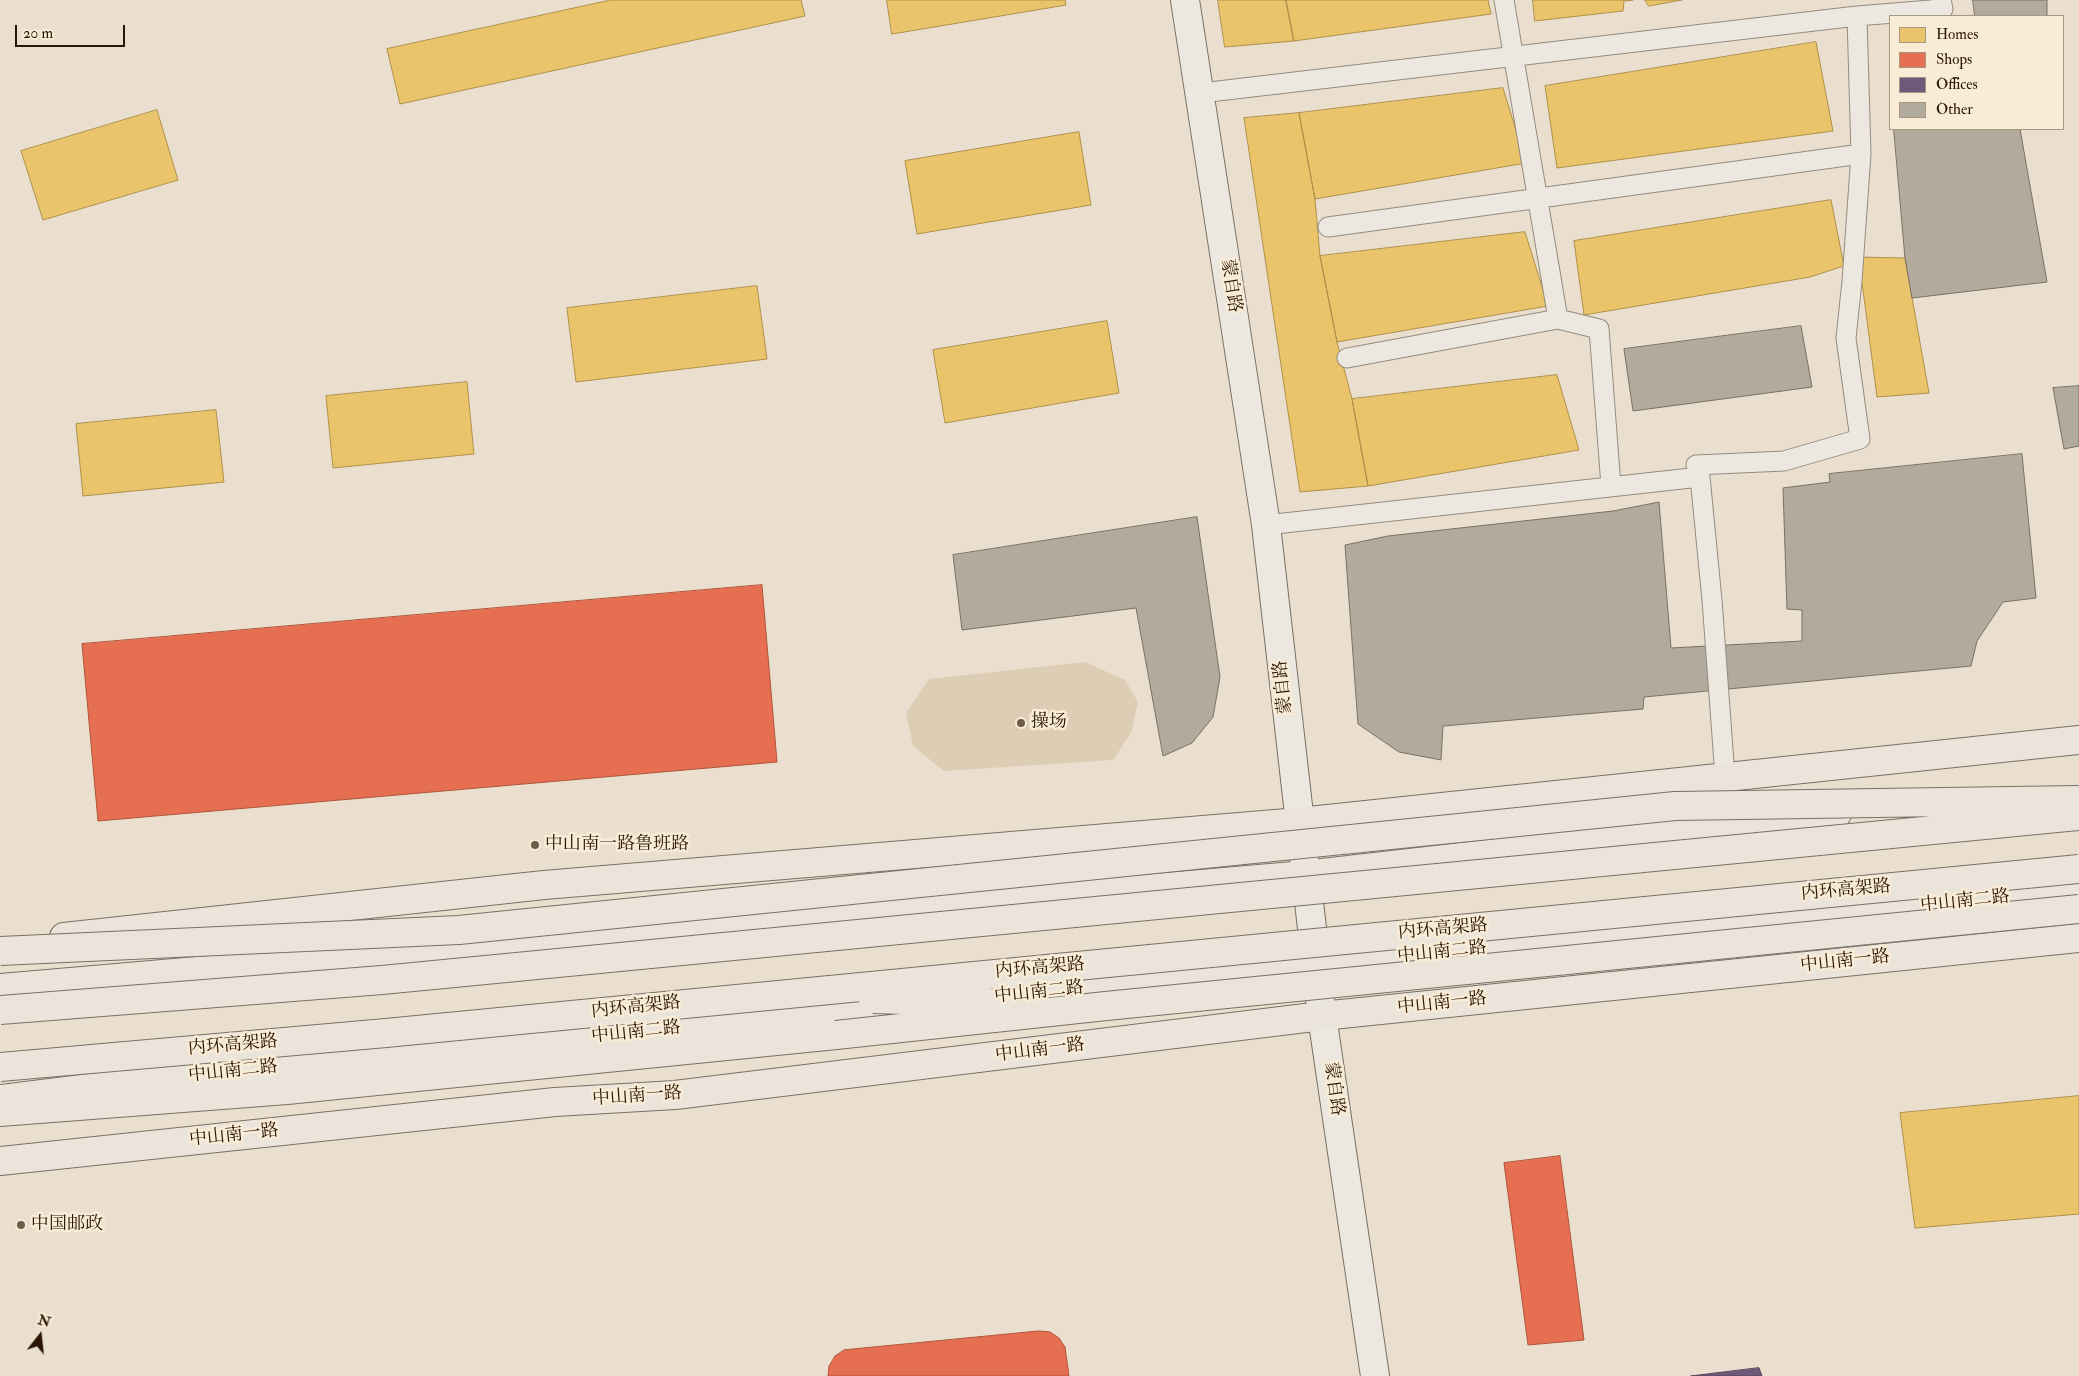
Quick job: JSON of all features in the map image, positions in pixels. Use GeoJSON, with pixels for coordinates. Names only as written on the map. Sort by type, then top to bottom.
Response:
{"type":"FeatureCollection","features":[{"type":"Feature","properties":{"kind":"main road"},"geometry":{"type":"LineString","coordinates":[[0,943],[544,885],[1299,822],[2079,740]]}},
{"type":"Feature","properties":{"kind":"main road"},"geometry":{"type":"LineString","coordinates":[[0,988],[1305,875],[2079,786]]}},
{"type":"Feature","properties":{"kind":"main road"},"geometry":{"type":"LineString","coordinates":[[0,951],[459,930],[1675,806],[2079,800]]}},
{"type":"Feature","properties":{"kind":"main road"},"geometry":{"type":"LineString","coordinates":[[0,1010],[382,980],[2079,816]]}},
{"type":"Feature","properties":{"kind":"main road","name":"内环高架路"},"geometry":{"type":"LineString","coordinates":[[0,1066],[395,1032],[2079,869]]}},
{"type":"Feature","properties":{"kind":"main road","name":"中山南二路"},"geometry":{"type":"LineString","coordinates":[[0,1098],[167,1079],[2079,890]]}},
{"type":"Feature","properties":{"kind":"main road"},"geometry":{"type":"LineString","coordinates":[[0,1112],[288,1090],[2079,909]]}},
{"type":"Feature","properties":{"kind":"main road","name":"中山南一路"},"geometry":{"type":"LineString","coordinates":[[0,1161],[555,1102],[675,1095],[1322,1016],[2079,938]]}},
{"type":"Feature","properties":{"kind":"main road"},"geometry":{"type":"LineString","coordinates":[[754,996],[1106,1006]]}},
{"type":"Feature","properties":{"kind":"street","name":"蒙自路"},"geometry":{"type":"LineString","coordinates":[[1185,0],[1266,525],[1322,1016],[1375,1376]]}},
{"type":"Feature","properties":{"kind":"lane"},"geometry":{"type":"LineString","coordinates":[[1504,0],[1558,319]]}},
{"type":"Feature","properties":{"kind":"lane"},"geometry":{"type":"LineString","coordinates":[[1200,93],[1857,16],[1943,10],[1941,0]]}},
{"type":"Feature","properties":{"kind":"lane"},"geometry":{"type":"LineString","coordinates":[[1732,826],[1725,777],[1712,600],[1700,477],[1696,464],[1784,461],[1860,438],[1846,338],[1861,154],[1857,16]]}},
{"type":"Feature","properties":{"kind":"lane"},"geometry":{"type":"LineString","coordinates":[[1328,228],[1861,154]]}},
{"type":"Feature","properties":{"kind":"lane"},"geometry":{"type":"LineString","coordinates":[[1347,358],[1558,319],[1599,329],[1611,486]]}},
{"type":"Feature","properties":{"kind":"lane"},"geometry":{"type":"LineString","coordinates":[[1266,525],[1700,477]]}},
{"type":"Feature","properties":{"kind":"shaded area","name":"操场"},"geometry":{"type":"Polygon","coordinates":[[[1085,662],[1125,680],[1138,702],[1131,733],[1113,760],[944,771],[913,746],[906,713],[929,679],[1085,662]]]}},
{"type":"Feature","properties":{"kind":"building: Homes"},"geometry":{"type":"Polygon","coordinates":[[[611,0],[801,0],[805,16],[400,104],[387,49],[611,0]]]}},
{"type":"Feature","properties":{"kind":"building: Homes"},"geometry":{"type":"Polygon","coordinates":[[[887,0],[1065,0],[1066,5],[892,34],[887,0]]]}},
{"type":"Feature","properties":{"kind":"building: Homes"},"geometry":{"type":"Polygon","coordinates":[[[1218,0],[1286,0],[1294,41],[1225,47],[1218,0]]]}},
{"type":"Feature","properties":{"kind":"building: Homes"},"geometry":{"type":"Polygon","coordinates":[[[1286,0],[1488,0],[1491,14],[1294,41],[1286,0]]]}},
{"type":"Feature","properties":{"kind":"building: Homes"},"geometry":{"type":"Polygon","coordinates":[[[1533,0],[1633,0],[1624,1],[1623,11],[1535,21],[1533,0]]]}},
{"type":"Feature","properties":{"kind":"building: Homes"},"geometry":{"type":"Polygon","coordinates":[[[1645,0],[1682,0],[1649,6],[1645,0]]]}},
{"type":"Feature","properties":{"kind":"building: Homes"},"geometry":{"type":"Polygon","coordinates":[[[1816,42],[1833,131],[1557,168],[1545,86],[1816,42]]]}},
{"type":"Feature","properties":{"kind":"building: Homes"},"geometry":{"type":"Polygon","coordinates":[[[1503,88],[1526,163],[1315,199],[1299,113],[1503,88]]]}},
{"type":"Feature","properties":{"kind":"building: Homes"},"geometry":{"type":"Polygon","coordinates":[[[157,110],[178,180],[43,220],[21,151],[157,110]]]}},
{"type":"Feature","properties":{"kind":"building: Homes"},"geometry":{"type":"Polygon","coordinates":[[[1299,113],[1315,199],[1320,256],[1337,342],[1352,399],[1368,486],[1300,492],[1244,118],[1299,113]]]}},
{"type":"Feature","properties":{"kind":"building: Homes"},"geometry":{"type":"Polygon","coordinates":[[[1079,132],[1091,205],[917,234],[905,161],[1079,132]]]}},
{"type":"Feature","properties":{"kind":"building: Homes"},"geometry":{"type":"Polygon","coordinates":[[[1831,200],[1844,266],[1810,277],[1584,315],[1574,241],[1831,200]]]}},
{"type":"Feature","properties":{"kind":"building: Homes"},"geometry":{"type":"Polygon","coordinates":[[[1525,232],[1548,306],[1337,342],[1320,256],[1525,232]]]}},
{"type":"Feature","properties":{"kind":"building: Homes"},"geometry":{"type":"Polygon","coordinates":[[[1857,257],[1905,258],[1929,393],[1877,397],[1857,257]]]}},
{"type":"Feature","properties":{"kind":"building: Homes"},"geometry":{"type":"Polygon","coordinates":[[[757,286],[767,359],[576,382],[567,308],[757,286]]]}},
{"type":"Feature","properties":{"kind":"building: Homes"},"geometry":{"type":"Polygon","coordinates":[[[1107,321],[1119,393],[945,423],[933,350],[1107,321]]]}},
{"type":"Feature","properties":{"kind":"building: Homes"},"geometry":{"type":"Polygon","coordinates":[[[1557,375],[1579,450],[1368,486],[1352,399],[1557,375]]]}},
{"type":"Feature","properties":{"kind":"building: Homes"},"geometry":{"type":"Polygon","coordinates":[[[467,382],[474,454],[333,468],[326,396],[467,382]]]}},
{"type":"Feature","properties":{"kind":"building: Homes"},"geometry":{"type":"Polygon","coordinates":[[[216,410],[224,482],[83,496],[76,424],[216,410]]]}},
{"type":"Feature","properties":{"kind":"building: Homes"},"geometry":{"type":"Polygon","coordinates":[[[2079,1096],[2079,1214],[1915,1228],[1900,1113],[2079,1096]]]}},
{"type":"Feature","properties":{"kind":"building: Shops"},"geometry":{"type":"Polygon","coordinates":[[[762,585],[777,762],[98,821],[82,644],[762,585]]]}},
{"type":"Feature","properties":{"kind":"building: Shops"},"geometry":{"type":"Polygon","coordinates":[[[1560,1156],[1584,1340],[1528,1345],[1504,1163],[1560,1156]]]}},
{"type":"Feature","properties":{"kind":"building: Shops"},"geometry":{"type":"Polygon","coordinates":[[[1039,1331],[1050,1332],[1059,1338],[1065,1347],[1069,1376],[828,1376],[829,1366],[835,1356],[844,1350],[1039,1331]]]}},
{"type":"Feature","properties":{"kind":"building: Offices"},"geometry":{"type":"Polygon","coordinates":[[[1759,1368],[1762,1376],[1691,1376],[1759,1368]]]}},
{"type":"Feature","properties":{"kind":"building: Other"},"geometry":{"type":"Polygon","coordinates":[[[1973,0],[2047,0],[2047,15],[1975,15],[1973,0]]]}},
{"type":"Feature","properties":{"kind":"building: Other"},"geometry":{"type":"Polygon","coordinates":[[[1894,130],[2020,130],[2047,282],[1912,298],[1905,258],[1894,130]]]}},
{"type":"Feature","properties":{"kind":"building: Other"},"geometry":{"type":"Polygon","coordinates":[[[1801,326],[1812,387],[1633,411],[1624,349],[1801,326]]]}},
{"type":"Feature","properties":{"kind":"building: Other"},"geometry":{"type":"Polygon","coordinates":[[[2079,386],[2079,446],[2064,449],[2053,388],[2079,386]]]}},
{"type":"Feature","properties":{"kind":"building: Other"},"geometry":{"type":"Polygon","coordinates":[[[2022,454],[2036,598],[2003,602],[1977,641],[1971,666],[1644,697],[1643,709],[1443,726],[1441,760],[1399,752],[1358,724],[1345,545],[1388,536],[1613,511],[1659,502],[1671,648],[1802,641],[1802,610],[1787,609],[1783,488],[1830,482],[1829,474],[2022,454]]]}},
{"type":"Feature","properties":{"kind":"building: Other"},"geometry":{"type":"Polygon","coordinates":[[[1197,517],[1220,677],[1213,717],[1192,743],[1163,756],[1136,608],[962,630],[953,555],[1197,517]]]}},
{"type":"Feature","properties":{"kind":"place","name":"操场"},"geometry":{"type":"Point","coordinates":[1021,723]}},
{"type":"Feature","properties":{"kind":"place","name":"中山南一路鲁班路"},"geometry":{"type":"Point","coordinates":[535,845]}},
{"type":"Feature","properties":{"kind":"place","name":"中国邮政"},"geometry":{"type":"Point","coordinates":[21,1225]}}]}
